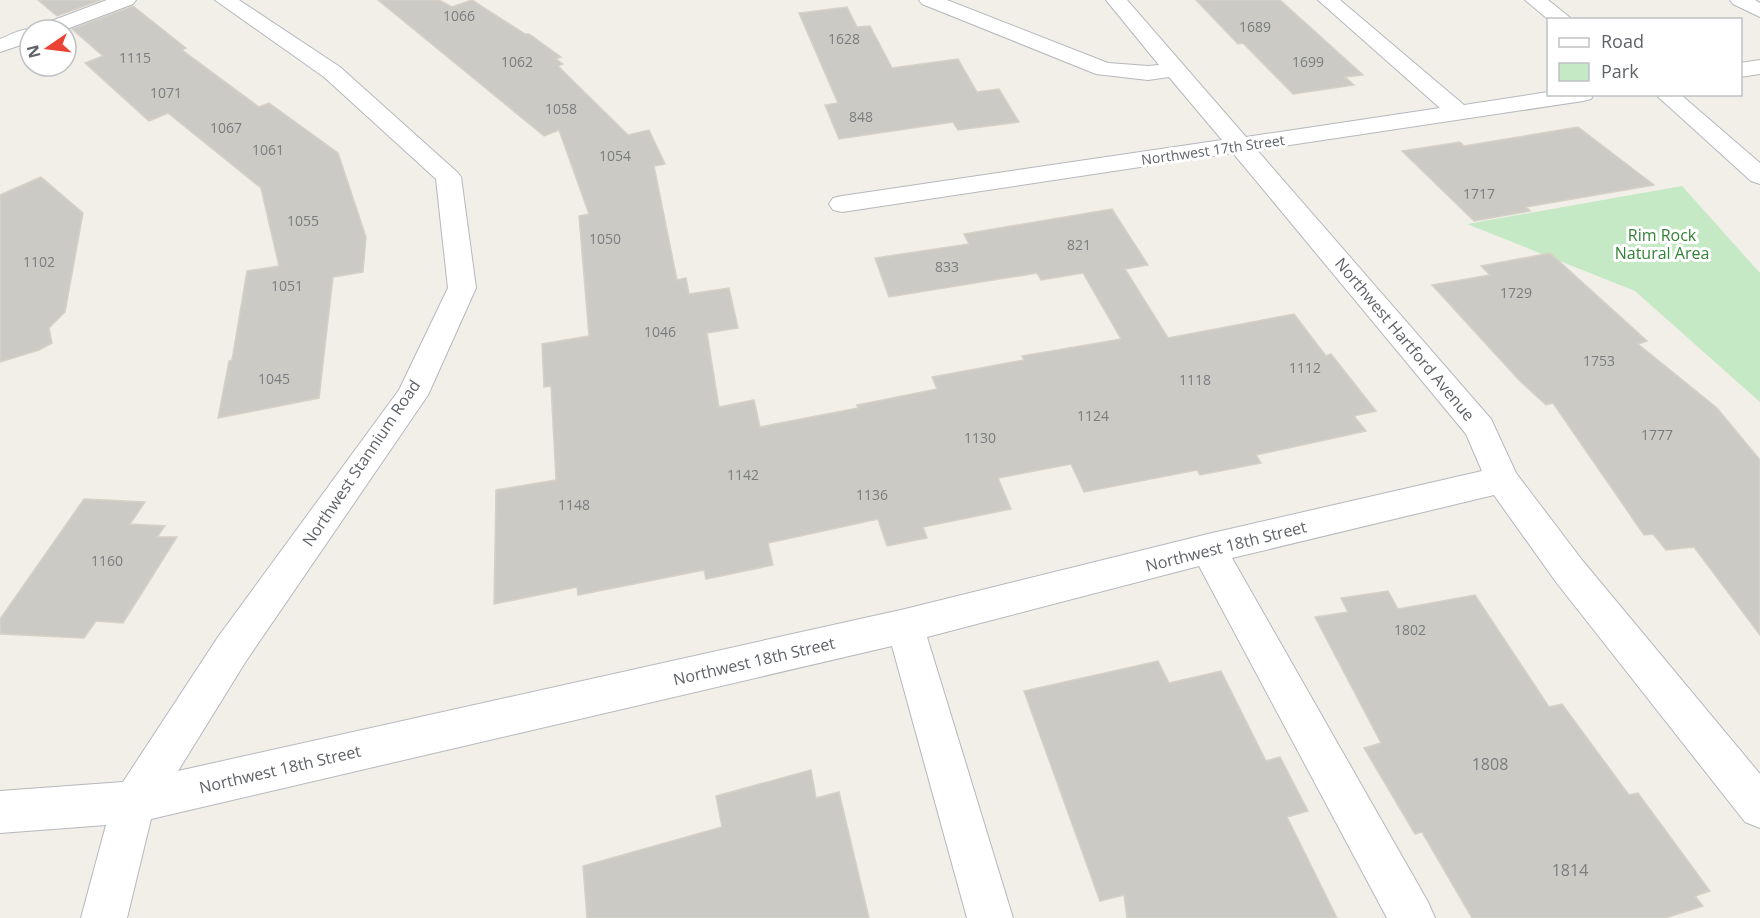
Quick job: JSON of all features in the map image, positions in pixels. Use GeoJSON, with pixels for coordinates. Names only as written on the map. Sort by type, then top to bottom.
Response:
{"type":"FeatureCollection","features":[{"type":"Feature","properties":{"kind":"street"},"geometry":{"type":"LineString","coordinates":[[77,18],[126,0]]}},
{"type":"Feature","properties":{"kind":"street","name":"Northwest Stannium Road"},"geometry":{"type":"LineString","coordinates":[[104,918],[134,802],[232,648],[412,395],[462,288],[448,177],[332,72],[225,0]]}},
{"type":"Feature","properties":{"kind":"street"},"geometry":{"type":"LineString","coordinates":[[929,0],[1104,69],[1148,73],[1175,69]]}},
{"type":"Feature","properties":{"kind":"street","name":"Northwest Hartford Avenue"},"geometry":{"type":"LineString","coordinates":[[1116,0],[1480,428],[1502,480],[1569,571],[1760,807]]}},
{"type":"Feature","properties":{"kind":"street"},"geometry":{"type":"LineString","coordinates":[[1328,0],[1460,113]]}},
{"type":"Feature","properties":{"kind":"street"},"geometry":{"type":"LineString","coordinates":[[1535,0],[1560,18]]}},
{"type":"Feature","properties":{"kind":"street"},"geometry":{"type":"LineString","coordinates":[[1740,0],[1760,11]]}},
{"type":"Feature","properties":{"kind":"street"},"geometry":{"type":"LineString","coordinates":[[0,46],[18,39]]}},
{"type":"Feature","properties":{"kind":"street"},"geometry":{"type":"LineString","coordinates":[[1742,70],[1760,67]]}},
{"type":"Feature","properties":{"kind":"street","name":"Northwest 17th Street"},"geometry":{"type":"LineString","coordinates":[[842,204],[1570,96]]}},
{"type":"Feature","properties":{"kind":"street"},"geometry":{"type":"LineString","coordinates":[[1668,96],[1760,176]]}},
{"type":"Feature","properties":{"kind":"street","name":"Northwest 18th Street"},"geometry":{"type":"LineString","coordinates":[[0,812],[134,802],[905,626],[1208,549],[1502,480]]}},
{"type":"Feature","properties":{"kind":"street"},"geometry":{"type":"LineString","coordinates":[[1208,549],[1412,918]]}},
{"type":"Feature","properties":{"kind":"street"},"geometry":{"type":"LineString","coordinates":[[905,626],[990,918]]}},
{"type":"Feature","properties":{"kind":"green space","name":"Rim Rock Natural Area"},"geometry":{"type":"Polygon","coordinates":[[[1682,186],[1760,273],[1760,402],[1635,291],[1467,224],[1682,186]]]}},
{"type":"Feature","properties":{"kind":"building"},"geometry":{"type":"Polygon","coordinates":[[[38,0],[101,0],[57,16],[38,0]]]}},
{"type":"Feature","properties":{"kind":"building"},"geometry":{"type":"Polygon","coordinates":[[[378,0],[439,0],[452,7],[472,0],[525,34],[529,34],[561,57],[556,59],[563,64],[558,66],[628,135],[649,130],[665,164],[654,166],[677,280],[686,278],[689,294],[729,288],[738,328],[707,333],[719,407],[754,400],[760,427],[858,408],[857,405],[937,389],[932,377],[1024,360],[1022,356],[1121,339],[1083,273],[1041,280],[1037,273],[889,297],[875,258],[969,244],[964,234],[1112,209],[1148,265],[1125,269],[1168,338],[1294,314],[1326,356],[1331,354],[1376,411],[1354,416],[1366,431],[1256,455],[1261,463],[1200,475],[1197,470],[1084,492],[1071,464],[998,478],[1011,509],[923,527],[927,538],[887,546],[878,519],[768,543],[773,565],[706,579],[704,570],[578,595],[577,587],[494,604],[496,490],[556,480],[551,386],[544,387],[542,344],[589,336],[579,216],[589,214],[559,130],[544,136],[378,0]]]}},
{"type":"Feature","properties":{"kind":"building"},"geometry":{"type":"Polygon","coordinates":[[[1196,0],[1280,0],[1363,75],[1345,77],[1354,85],[1293,94],[1243,43],[1238,44],[1196,0]]]}},
{"type":"Feature","properties":{"kind":"building"},"geometry":{"type":"Polygon","coordinates":[[[133,6],[186,48],[182,50],[259,107],[269,103],[338,153],[366,237],[363,272],[333,277],[319,398],[218,418],[229,361],[232,360],[247,271],[279,266],[261,188],[168,113],[149,121],[85,63],[103,56],[78,34],[78,27],[133,6]]]}},
{"type":"Feature","properties":{"kind":"building"},"geometry":{"type":"Polygon","coordinates":[[[847,7],[857,27],[870,26],[892,68],[958,59],[977,92],[999,89],[1019,122],[958,130],[953,122],[839,139],[825,105],[838,103],[799,13],[847,7]]]}},
{"type":"Feature","properties":{"kind":"building"},"geometry":{"type":"Polygon","coordinates":[[[1578,127],[1654,185],[1526,207],[1530,211],[1474,221],[1402,151],[1460,142],[1464,146],[1578,127]]]}},
{"type":"Feature","properties":{"kind":"building"},"geometry":{"type":"Polygon","coordinates":[[[41,177],[83,213],[65,312],[49,328],[52,343],[39,350],[0,362],[0,195],[41,177]]]}},
{"type":"Feature","properties":{"kind":"building"},"geometry":{"type":"Polygon","coordinates":[[[1550,253],[1647,341],[1638,344],[1717,408],[1760,460],[1760,635],[1694,547],[1666,550],[1653,534],[1644,535],[1553,403],[1546,405],[1519,380],[1432,285],[1490,275],[1481,266],[1550,253]]]}},
{"type":"Feature","properties":{"kind":"building"},"geometry":{"type":"Polygon","coordinates":[[[84,499],[145,502],[130,524],[165,526],[157,537],[177,537],[123,623],[96,621],[84,638],[0,634],[0,619],[84,499]]]}},
{"type":"Feature","properties":{"kind":"building"},"geometry":{"type":"Polygon","coordinates":[[[1388,591],[1398,609],[1475,595],[1549,707],[1562,704],[1629,795],[1638,793],[1710,891],[1695,896],[1703,906],[1665,918],[1472,918],[1422,832],[1415,834],[1364,748],[1381,743],[1315,617],[1348,612],[1341,598],[1388,591]]]}},
{"type":"Feature","properties":{"kind":"building"},"geometry":{"type":"Polygon","coordinates":[[[1158,661],[1169,683],[1221,671],[1266,761],[1280,757],[1308,811],[1287,817],[1337,918],[1127,918],[1124,895],[1100,901],[1024,691],[1158,661]]]}},
{"type":"Feature","properties":{"kind":"building"},"geometry":{"type":"Polygon","coordinates":[[[811,770],[816,798],[839,792],[869,918],[587,918],[583,866],[722,827],[716,796],[811,770]]]}}]}
